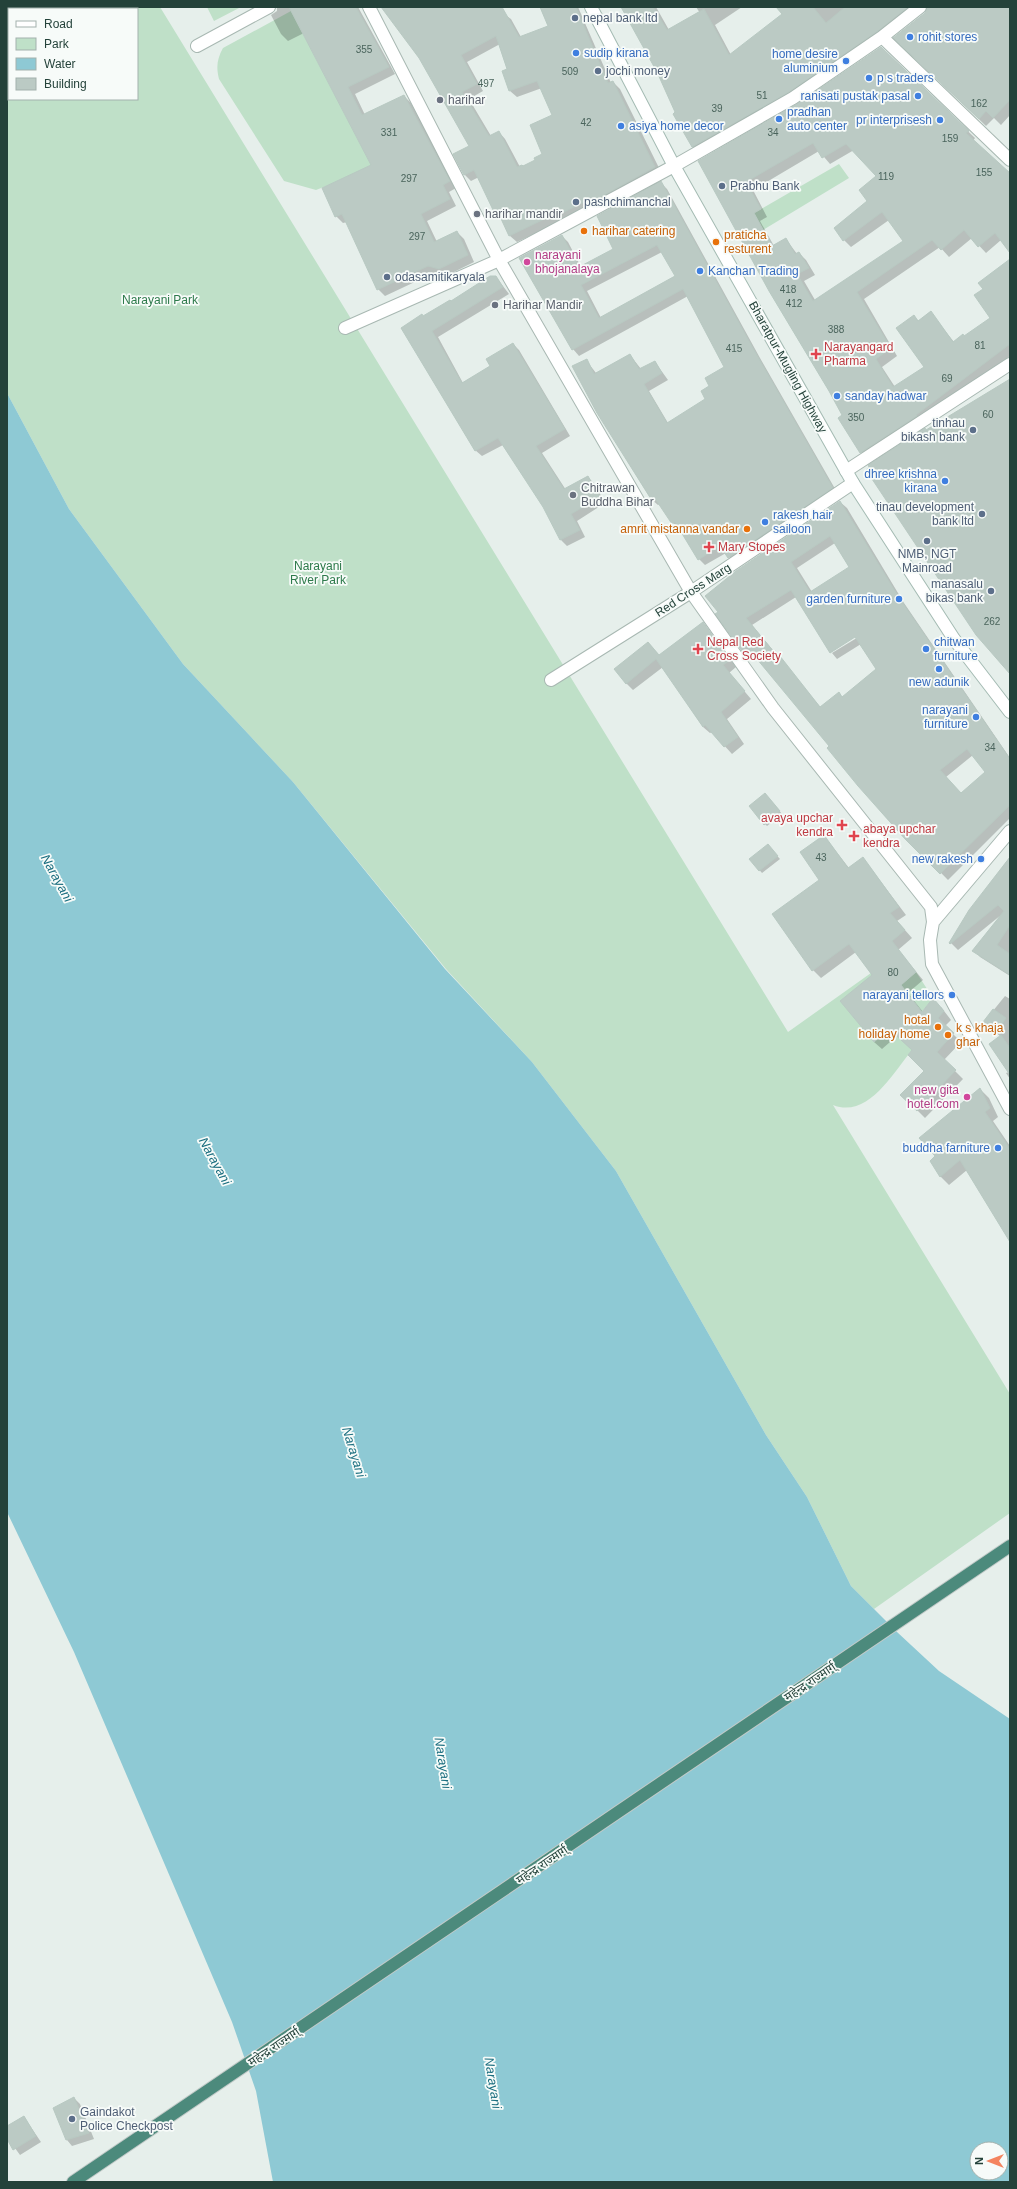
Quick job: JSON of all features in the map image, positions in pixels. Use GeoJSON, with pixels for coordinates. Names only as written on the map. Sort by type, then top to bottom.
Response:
{"type":"FeatureCollection","features":[{"type":"Feature","properties":{"kind":"highway","name":"महेन्द्र राज्मार्ग्"},"geometry":{"type":"LineString","coordinates":[[74,2182],[1010,1546]]}},
{"type":"Feature","properties":{"kind":"street"},"geometry":{"type":"LineString","coordinates":[[197,46],[269,7]]}},
{"type":"Feature","properties":{"kind":"street"},"geometry":{"type":"LineString","coordinates":[[369,7],[499,260],[691,592],[773,708],[931,907],[933,922],[930,940],[932,964],[1010,1109]]}},
{"type":"Feature","properties":{"kind":"street","name":"Bharatpur-Mugling Highway"},"geometry":{"type":"LineString","coordinates":[[591,7],[674,166],[846,472],[954,639],[1010,712]]}},
{"type":"Feature","properties":{"kind":"street"},"geometry":{"type":"LineString","coordinates":[[345,328],[499,260],[674,166],[793,98],[882,37],[920,7]]}},
{"type":"Feature","properties":{"kind":"street"},"geometry":{"type":"LineString","coordinates":[[882,37],[1010,160]]}},
{"type":"Feature","properties":{"kind":"street"},"geometry":{"type":"LineString","coordinates":[[846,472],[1010,364]]}},
{"type":"Feature","properties":{"kind":"street","name":"Red Cross Marg"},"geometry":{"type":"LineString","coordinates":[[551,680],[691,592],[853,483]]}},
{"type":"Feature","properties":{"kind":"street"},"geometry":{"type":"LineString","coordinates":[[933,922],[1010,831]]}},
{"type":"Feature","properties":{"kind":"green space","name":"Narayani River Park"},"geometry":{"type":"Polygon","coordinates":[[[7,7],[160,7],[788,1032],[871,973],[902,1012],[914,1002],[901,985],[916,972],[933,998],[900,1039],[912,1050],[888,1081],[868,1100],[857,1106],[846,1108],[833,1105],[1010,1394],[1010,1513],[874,1609],[851,1586],[807,1497],[766,1435],[616,1171],[532,1062],[446,969],[293,782],[183,664],[69,509],[7,393],[7,7]]]}},
{"type":"Feature","properties":{"kind":"green space"},"geometry":{"type":"Polygon","coordinates":[[[207,7],[241,7],[214,21],[207,7]]]}},
{"type":"Feature","properties":{"kind":"green space"},"geometry":{"type":"Polygon","coordinates":[[[291,11],[373,168],[316,190],[284,181],[219,79],[218,75],[217,67],[219,56],[223,48],[291,11]]]}},
{"type":"Feature","properties":{"kind":"green space"},"geometry":{"type":"Polygon","coordinates":[[[839,164],[849,178],[763,230],[754,213],[839,164]]]}},
{"type":"Feature","properties":{"kind":"water","name":"Narayani"},"geometry":{"type":"Polygon","coordinates":[[[7,393],[69,509],[183,664],[293,782],[445,969],[532,1062],[616,1171],[766,1435],[807,1497],[851,1586],[939,1671],[1010,1719],[1010,2182],[273,2182],[256,2091],[232,2022],[74,1652],[7,1512],[7,393]]]}},
{"type":"Feature","properties":{"kind":"building"},"geometry":{"type":"Polygon","coordinates":[[[289,7],[356,7],[389,67],[348,87],[362,115],[404,95],[450,181],[443,185],[450,199],[421,214],[434,242],[457,231],[468,255],[439,269],[428,266],[377,290],[342,214],[335,217],[322,188],[371,165],[289,7]]]}},
{"type":"Feature","properties":{"kind":"building"},"geometry":{"type":"Polygon","coordinates":[[[381,7],[502,7],[519,37],[548,26],[540,7],[576,7],[608,83],[613,81],[655,167],[590,203],[588,200],[564,212],[563,210],[509,236],[497,210],[494,212],[474,170],[464,175],[453,154],[469,146],[419,58],[381,7]],[[496,36],[461,55],[477,84],[462,92],[489,136],[499,131],[517,167],[523,166],[535,160],[534,158],[542,154],[530,125],[552,115],[537,81],[509,91],[502,71],[507,69],[496,36]]]}},
{"type":"Feature","properties":{"kind":"building"},"geometry":{"type":"Polygon","coordinates":[[[621,7],[653,7],[667,30],[704,9],[729,55],[782,14],[776,7],[813,7],[826,23],[845,7],[908,7],[878,31],[789,92],[692,147],[673,114],[675,112],[657,72],[621,7]]]}},
{"type":"Feature","properties":{"kind":"building"},"geometry":{"type":"Polygon","coordinates":[[[927,7],[1010,7],[1010,100],[993,118],[986,111],[979,119],[893,38],[925,13],[927,7]]]}},
{"type":"Feature","properties":{"kind":"building"},"geometry":{"type":"Polygon","coordinates":[[[881,47],[969,131],[966,133],[1010,173],[1010,253],[995,233],[978,247],[964,230],[941,250],[932,240],[857,292],[891,348],[876,359],[893,387],[924,367],[896,328],[914,315],[918,321],[931,311],[953,342],[963,334],[964,336],[990,318],[974,295],[983,289],[978,283],[1010,259],[1010,344],[916,415],[917,416],[860,453],[838,418],[842,415],[829,391],[769,291],[698,161],[797,104],[881,47]],[[813,143],[746,182],[761,209],[754,213],[772,246],[786,238],[795,254],[799,252],[809,268],[797,274],[813,301],[903,241],[882,212],[843,241],[834,228],[867,201],[859,190],[876,176],[846,144],[822,158],[813,143]]]}},
{"type":"Feature","properties":{"kind":"building"},"geometry":{"type":"Polygon","coordinates":[[[661,181],[754,350],[833,488],[728,558],[720,546],[698,560],[675,522],[672,524],[654,497],[651,499],[597,413],[572,366],[587,359],[594,374],[630,354],[639,369],[655,361],[662,373],[644,384],[667,423],[705,399],[701,391],[709,386],[705,378],[724,367],[683,289],[572,350],[519,258],[562,235],[579,267],[613,249],[597,216],[661,181]],[[657,245],[581,285],[599,318],[675,276],[657,245]]]}},
{"type":"Feature","properties":{"kind":"building"},"geometry":{"type":"Polygon","coordinates":[[[490,276],[496,276],[503,287],[432,331],[462,383],[490,366],[486,359],[513,343],[565,429],[536,446],[564,489],[588,476],[600,497],[571,514],[580,530],[560,540],[543,507],[498,438],[475,451],[401,328],[422,314],[423,316],[450,300],[451,301],[490,276]]]}},
{"type":"Feature","properties":{"kind":"building"},"geometry":{"type":"Polygon","coordinates":[[[1010,379],[1010,674],[976,635],[866,470],[869,467],[868,465],[925,428],[926,430],[1010,379]]]}},
{"type":"Feature","properties":{"kind":"building"},"geometry":{"type":"Polygon","coordinates":[[[840,501],[898,596],[1010,759],[1010,805],[940,874],[906,840],[858,786],[827,748],[829,746],[747,647],[742,651],[715,614],[718,612],[705,596],[736,571],[840,501]],[[830,536],[791,562],[810,592],[849,567],[830,536]],[[791,590],[746,618],[774,652],[776,651],[820,707],[839,692],[842,697],[876,669],[855,637],[830,653],[791,590]],[[967,749],[940,770],[961,793],[985,772],[967,749]]]}},
{"type":"Feature","properties":{"kind":"building"},"geometry":{"type":"Polygon","coordinates":[[[703,622],[730,660],[723,665],[745,691],[721,712],[738,737],[724,747],[705,725],[703,727],[656,659],[626,684],[614,669],[648,642],[659,655],[703,622]]]}},
{"type":"Feature","properties":{"kind":"building"},"geometry":{"type":"Polygon","coordinates":[[[765,793],[780,811],[764,825],[749,806],[765,793]]]}},
{"type":"Feature","properties":{"kind":"building"},"geometry":{"type":"Polygon","coordinates":[[[824,835],[848,868],[863,857],[899,907],[890,913],[905,930],[892,941],[916,972],[901,985],[922,1012],[933,998],[944,1011],[938,1018],[954,1033],[937,1052],[956,1070],[917,1111],[900,1095],[924,1071],[908,1055],[912,1050],[889,1029],[874,1042],[840,1001],[872,975],[849,944],[812,971],[772,914],[819,880],[800,852],[824,835]]]}},
{"type":"Feature","properties":{"kind":"building"},"geometry":{"type":"Polygon","coordinates":[[[768,844],[778,856],[759,871],[749,859],[768,844]]]}},
{"type":"Feature","properties":{"kind":"building"},"geometry":{"type":"Polygon","coordinates":[[[1010,857],[1010,925],[997,945],[1010,954],[1010,975],[972,951],[1004,911],[998,905],[950,944],[949,943],[969,910],[1010,857]]]}},
{"type":"Feature","properties":{"kind":"building"},"geometry":{"type":"Polygon","coordinates":[[[993,1009],[1006,1018],[996,1033],[983,1022],[993,1009]]]}},
{"type":"Feature","properties":{"kind":"building"},"geometry":{"type":"Polygon","coordinates":[[[1001,1035],[1010,1048],[1010,1075],[989,1044],[1001,1035]]]}},
{"type":"Feature","properties":{"kind":"building"},"geometry":{"type":"Polygon","coordinates":[[[980,1088],[990,1108],[985,1112],[1010,1149],[1010,1242],[960,1160],[940,1177],[930,1161],[935,1156],[919,1138],[980,1088]]]}},
{"type":"Feature","properties":{"kind":"building"},"geometry":{"type":"Polygon","coordinates":[[[74,2097],[89,2133],[66,2140],[53,2108],[74,2097]]]}},
{"type":"Feature","properties":{"kind":"building"},"geometry":{"type":"Polygon","coordinates":[[[24,2116],[36,2136],[13,2150],[7,2139],[7,2126],[24,2116]]]}},
{"type":"Feature","properties":{"kind":"place","name":"nepal bank ltd"},"geometry":{"type":"Point","coordinates":[575,18]}},
{"type":"Feature","properties":{"kind":"place","name":"rohit stores"},"geometry":{"type":"Point","coordinates":[910,37]}},
{"type":"Feature","properties":{"kind":"place","name":"sudip kirana"},"geometry":{"type":"Point","coordinates":[576,53]}},
{"type":"Feature","properties":{"kind":"place","name":"home desire aluminium"},"geometry":{"type":"Point","coordinates":[846,61]}},
{"type":"Feature","properties":{"kind":"place","name":"jochi money"},"geometry":{"type":"Point","coordinates":[598,71]}},
{"type":"Feature","properties":{"kind":"place","name":"p s traders"},"geometry":{"type":"Point","coordinates":[869,78]}},
{"type":"Feature","properties":{"kind":"place","name":"ranisati pustak pasal"},"geometry":{"type":"Point","coordinates":[918,96]}},
{"type":"Feature","properties":{"kind":"place","name":"harihar"},"geometry":{"type":"Point","coordinates":[440,100]}},
{"type":"Feature","properties":{"kind":"place","name":"pradhan auto center"},"geometry":{"type":"Point","coordinates":[779,119]}},
{"type":"Feature","properties":{"kind":"place","name":"pr interprisesh"},"geometry":{"type":"Point","coordinates":[940,120]}},
{"type":"Feature","properties":{"kind":"place","name":"asiya home decor"},"geometry":{"type":"Point","coordinates":[621,126]}},
{"type":"Feature","properties":{"kind":"place","name":"Prabhu Bank"},"geometry":{"type":"Point","coordinates":[722,186]}},
{"type":"Feature","properties":{"kind":"place","name":"pashchimanchal"},"geometry":{"type":"Point","coordinates":[576,202]}},
{"type":"Feature","properties":{"kind":"place","name":"harihar mandir"},"geometry":{"type":"Point","coordinates":[477,214]}},
{"type":"Feature","properties":{"kind":"place","name":"harihar catering"},"geometry":{"type":"Point","coordinates":[584,231]}},
{"type":"Feature","properties":{"kind":"place","name":"praticha resturent"},"geometry":{"type":"Point","coordinates":[716,242]}},
{"type":"Feature","properties":{"kind":"place","name":"narayani bhojanalaya"},"geometry":{"type":"Point","coordinates":[527,262]}},
{"type":"Feature","properties":{"kind":"place","name":"Kanchan Trading"},"geometry":{"type":"Point","coordinates":[700,271]}},
{"type":"Feature","properties":{"kind":"place","name":"odasamitikaryala"},"geometry":{"type":"Point","coordinates":[387,277]}},
{"type":"Feature","properties":{"kind":"place","name":"Harihar Mandir"},"geometry":{"type":"Point","coordinates":[495,305]}},
{"type":"Feature","properties":{"kind":"place","name":"Narayangard Pharma"},"geometry":{"type":"Point","coordinates":[816,354]}},
{"type":"Feature","properties":{"kind":"place","name":"sanday hadwar"},"geometry":{"type":"Point","coordinates":[837,396]}},
{"type":"Feature","properties":{"kind":"place","name":"tinhau bikash bank"},"geometry":{"type":"Point","coordinates":[973,430]}},
{"type":"Feature","properties":{"kind":"place","name":"dhree krishna kirana"},"geometry":{"type":"Point","coordinates":[945,481]}},
{"type":"Feature","properties":{"kind":"place","name":"Chitrawan Buddha Bihar"},"geometry":{"type":"Point","coordinates":[573,495]}},
{"type":"Feature","properties":{"kind":"place","name":"tinau development bank ltd"},"geometry":{"type":"Point","coordinates":[982,514]}},
{"type":"Feature","properties":{"kind":"place","name":"rakesh hair sailoon"},"geometry":{"type":"Point","coordinates":[765,522]}},
{"type":"Feature","properties":{"kind":"place","name":"amrit mistanna vandar"},"geometry":{"type":"Point","coordinates":[747,529]}},
{"type":"Feature","properties":{"kind":"place","name":"NMB, NGT Mainroad"},"geometry":{"type":"Point","coordinates":[927,541]}},
{"type":"Feature","properties":{"kind":"place","name":"Mary Stopes"},"geometry":{"type":"Point","coordinates":[709,547]}},
{"type":"Feature","properties":{"kind":"place","name":"manasalu bikas bank"},"geometry":{"type":"Point","coordinates":[991,591]}},
{"type":"Feature","properties":{"kind":"place","name":"garden furniture"},"geometry":{"type":"Point","coordinates":[899,599]}},
{"type":"Feature","properties":{"kind":"place","name":"Nepal Red Cross Society"},"geometry":{"type":"Point","coordinates":[698,649]}},
{"type":"Feature","properties":{"kind":"place","name":"chitwan furniture"},"geometry":{"type":"Point","coordinates":[926,649]}},
{"type":"Feature","properties":{"kind":"place","name":"new adunik"},"geometry":{"type":"Point","coordinates":[939,669]}},
{"type":"Feature","properties":{"kind":"place","name":"narayani furniture"},"geometry":{"type":"Point","coordinates":[976,717]}},
{"type":"Feature","properties":{"kind":"place","name":"avaya upchar kendra"},"geometry":{"type":"Point","coordinates":[842,825]}},
{"type":"Feature","properties":{"kind":"place","name":"abaya upchar kendra"},"geometry":{"type":"Point","coordinates":[854,836]}},
{"type":"Feature","properties":{"kind":"place","name":"new rakesh"},"geometry":{"type":"Point","coordinates":[981,859]}},
{"type":"Feature","properties":{"kind":"place","name":"narayani tellors"},"geometry":{"type":"Point","coordinates":[952,995]}},
{"type":"Feature","properties":{"kind":"place","name":"hotal holiday home"},"geometry":{"type":"Point","coordinates":[938,1027]}},
{"type":"Feature","properties":{"kind":"place","name":"k s khaja ghar"},"geometry":{"type":"Point","coordinates":[948,1035]}},
{"type":"Feature","properties":{"kind":"place","name":"new gita hotel.com"},"geometry":{"type":"Point","coordinates":[967,1097]}},
{"type":"Feature","properties":{"kind":"place","name":"buddha farniture"},"geometry":{"type":"Point","coordinates":[998,1148]}},
{"type":"Feature","properties":{"kind":"place","name":"Gaindakot Police Checkpost"},"geometry":{"type":"Point","coordinates":[72,2119]}},
{"type":"Feature","properties":{"kind":"park label","name":"Narayani Park"},"geometry":{"type":"Point","coordinates":[160,300]}}]}
